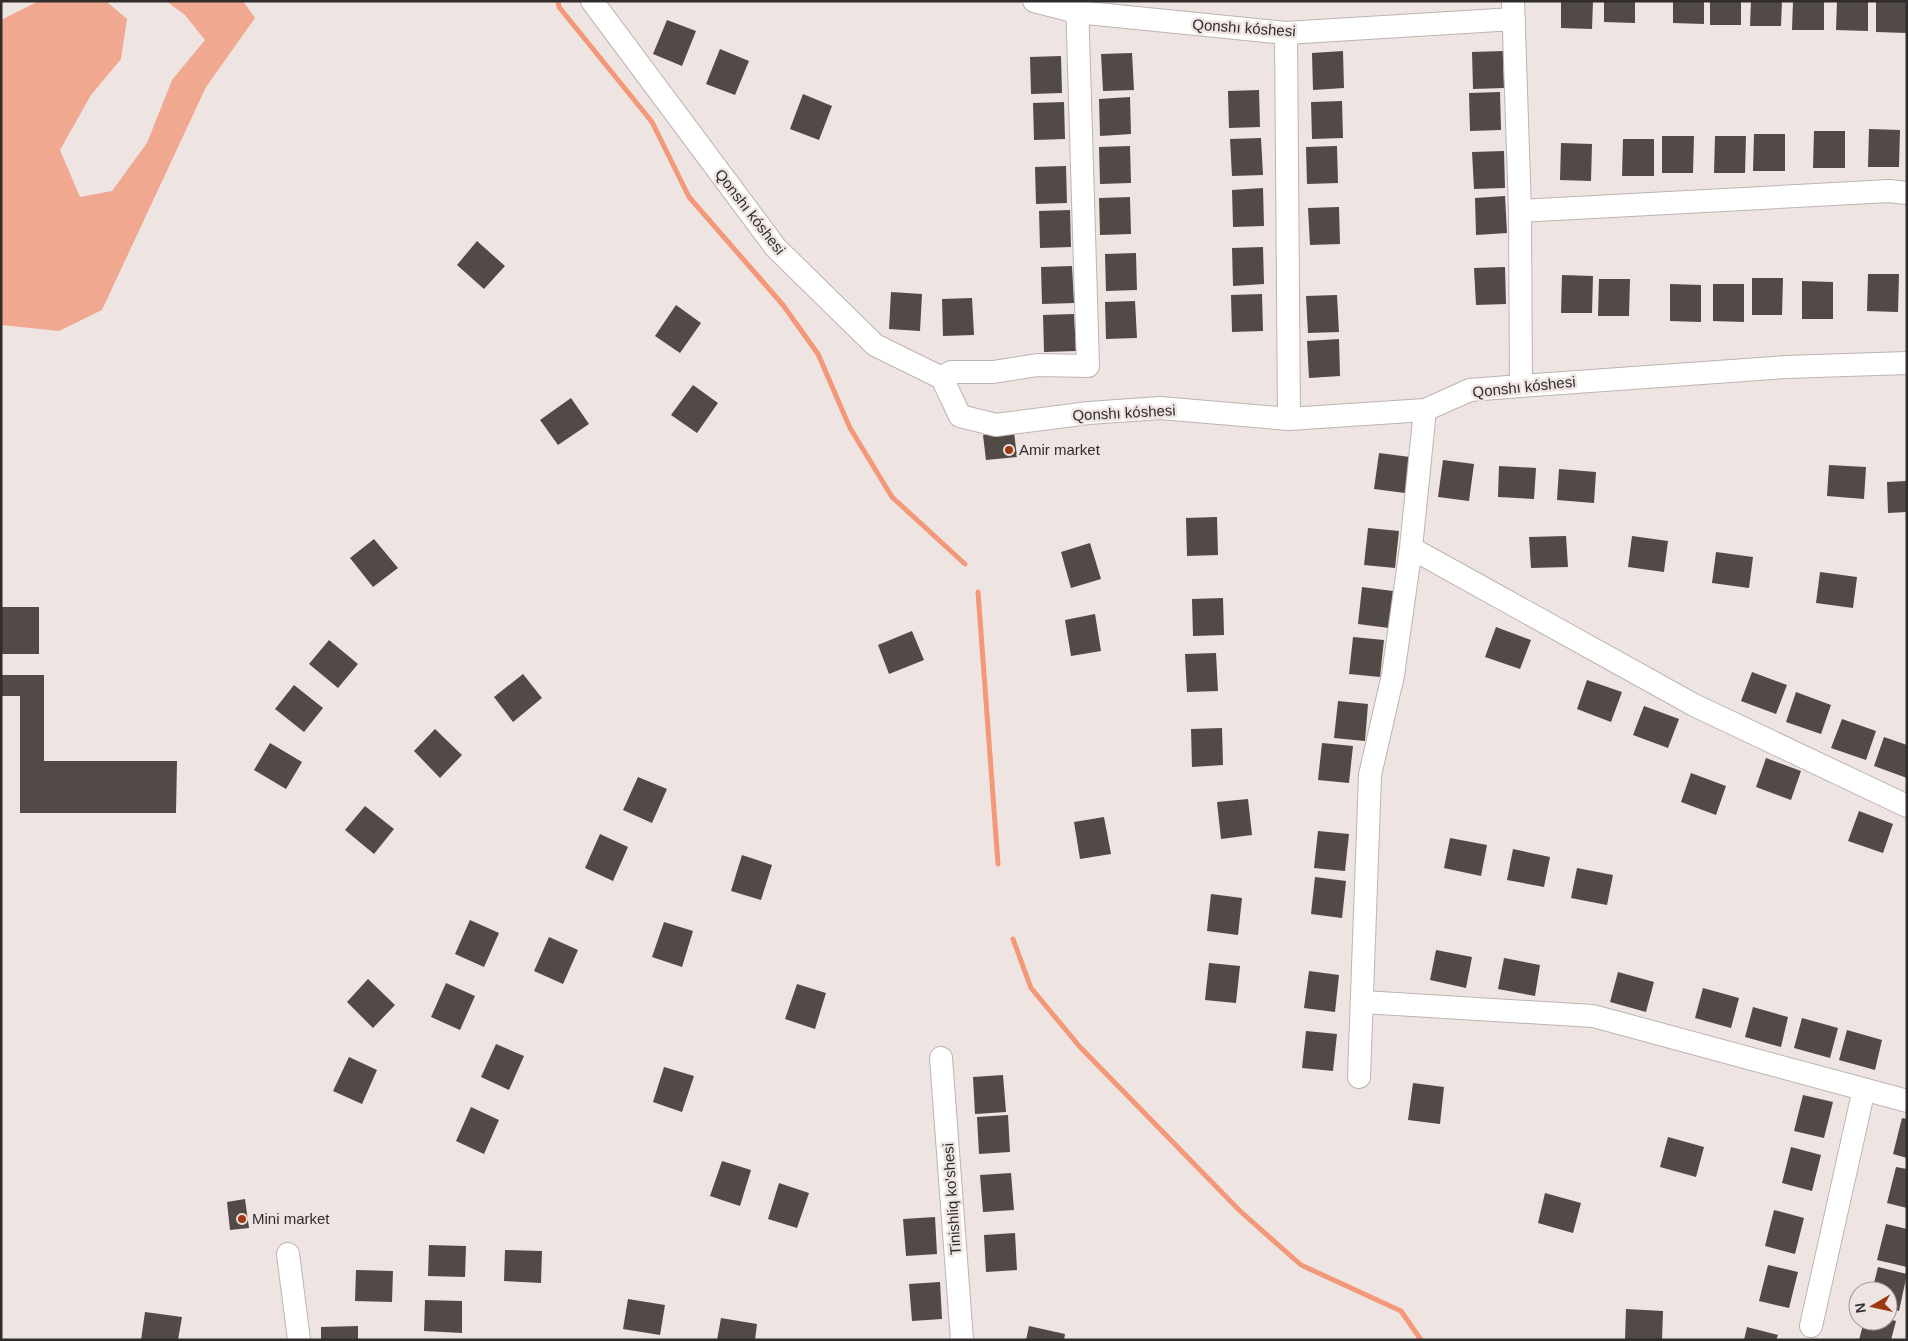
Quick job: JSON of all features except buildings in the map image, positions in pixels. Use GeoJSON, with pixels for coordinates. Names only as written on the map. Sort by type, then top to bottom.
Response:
{"type":"FeatureCollection","features":[{"type":"Feature","properties":{"kind":"street","name":"Qonshı kóshesi"},"geometry":{"type":"LineString","coordinates":[[592,1],[776,248],[876,345],[942,378],[960,416],[996,424],[1160,408],[1289,419],[1425,410],[1470,390],[1786,368],[1907,363]]}},
{"type":"Feature","properties":{"kind":"street","name":"Qonshı kóshesi"},"geometry":{"type":"LineString","coordinates":[[1034,1],[1286,33],[1514,10]]}},
{"type":"Feature","properties":{"kind":"street"},"geometry":{"type":"LineString","coordinates":[[942,378],[952,372],[993,372],[1038,365],[1088,366],[1077,7]]}},
{"type":"Feature","properties":{"kind":"street"},"geometry":{"type":"LineString","coordinates":[[1514,10],[1520,211],[1521,386]]}},
{"type":"Feature","properties":{"kind":"street"},"geometry":{"type":"LineString","coordinates":[[1286,33],[1289,419]]}},
{"type":"Feature","properties":{"kind":"street"},"geometry":{"type":"LineString","coordinates":[[1520,211],[1890,191],[1907,193]]}},
{"type":"Feature","properties":{"kind":"street"},"geometry":{"type":"LineString","coordinates":[[1359,1077],[1370,775],[1393,675],[1410,548],[1425,410]]}},
{"type":"Feature","properties":{"kind":"street"},"geometry":{"type":"LineString","coordinates":[[1410,548],[1694,704],[1907,806]]}},
{"type":"Feature","properties":{"kind":"street"},"geometry":{"type":"LineString","coordinates":[[1363,1002],[1593,1016],[1907,1101]]}},
{"type":"Feature","properties":{"kind":"street","name":"Tinishliq ko'shesi"},"geometry":{"type":"LineString","coordinates":[[941,1058],[962,1340]]}},
{"type":"Feature","properties":{"kind":"street"},"geometry":{"type":"LineString","coordinates":[[1811,1326],[1864,1089]]}},
{"type":"Feature","properties":{"kind":"street"},"geometry":{"type":"LineString","coordinates":[[288,1254],[299,1340]]}},
{"type":"Feature","properties":{"kind":"shaded area"},"geometry":{"type":"Polygon","coordinates":[[[39,1],[106,1],[127,19],[121,59],[91,95],[60,150],[80,197],[112,191],[147,143],[172,80],[205,40],[185,15],[166,1],[243,1],[255,18],[206,87],[102,310],[59,331],[1,325],[1,20],[39,1]]]}},
{"type":"Feature","properties":{"kind":"waterway"},"geometry":{"type":"LineString","coordinates":[[558,1],[559,7],[652,122],[689,197],[783,305],[818,354],[850,428],[892,497],[965,564]]}},
{"type":"Feature","properties":{"kind":"waterway"},"geometry":{"type":"LineString","coordinates":[[978,592],[998,864]]}},
{"type":"Feature","properties":{"kind":"waterway"},"geometry":{"type":"LineString","coordinates":[[1013,939],[1031,988],[1080,1047],[1240,1211],[1301,1265],[1401,1311],[1421,1340]]}},
{"type":"Feature","properties":{"kind":"place","name":"Amir market"},"geometry":{"type":"Point","coordinates":[1009,450]}},
{"type":"Feature","properties":{"kind":"place","name":"Mini market"},"geometry":{"type":"Point","coordinates":[242,1219]}}]}
